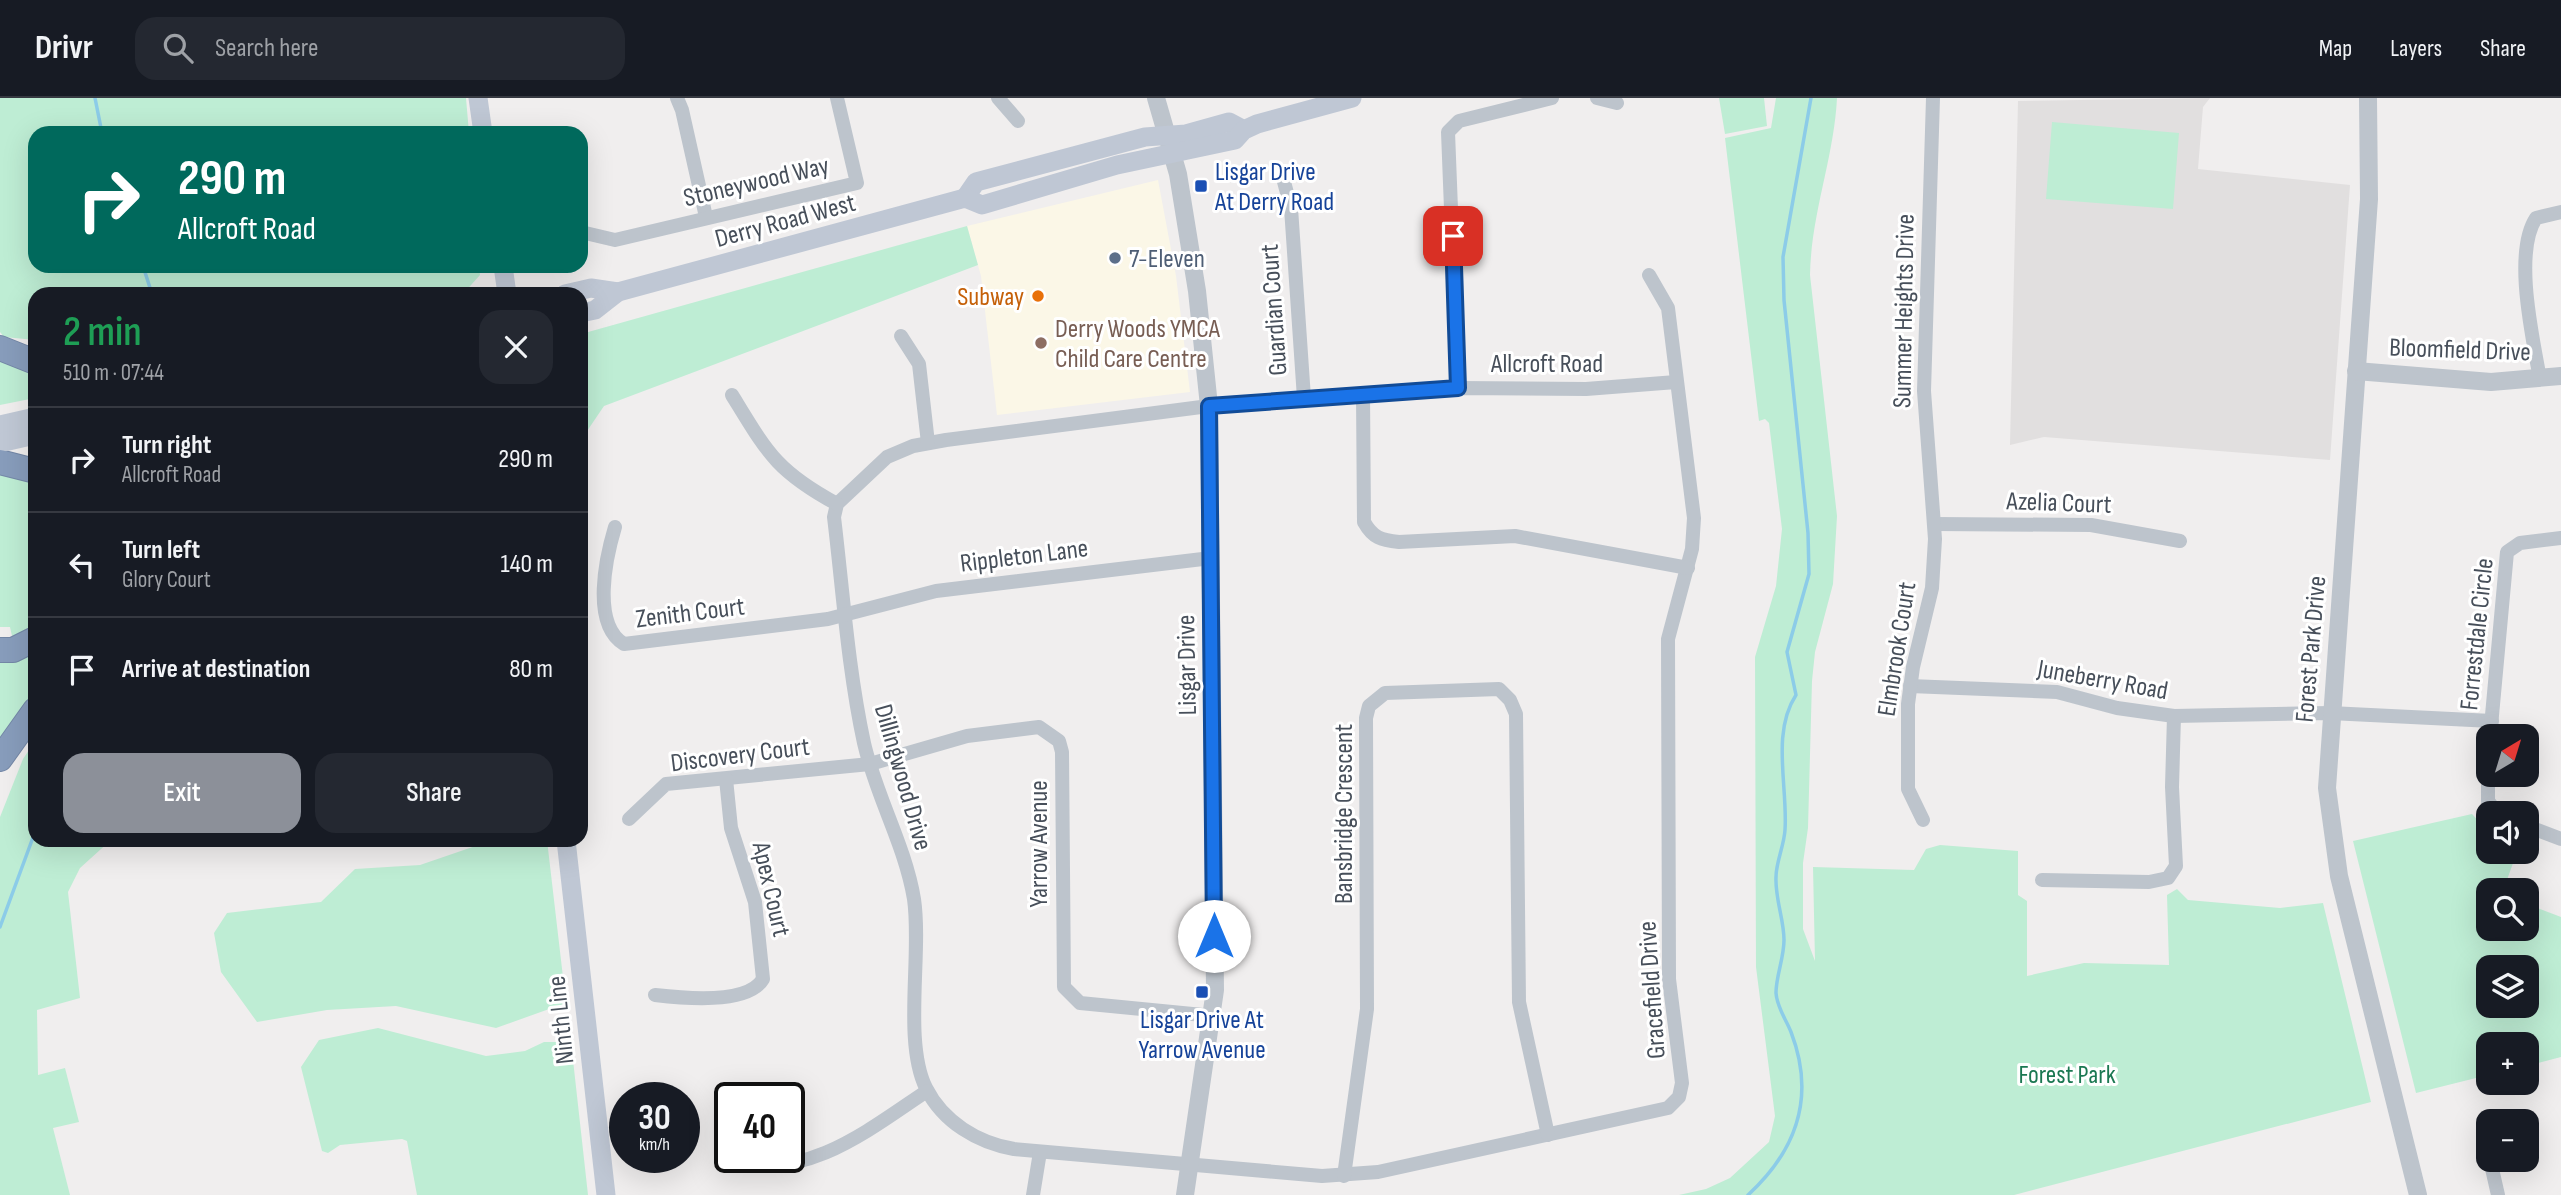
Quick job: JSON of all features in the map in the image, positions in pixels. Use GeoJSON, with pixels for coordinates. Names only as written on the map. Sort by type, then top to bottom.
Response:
{"type":"FeatureCollection","features":[{"type":"Feature","properties":{"kind":"highway"},"geometry":{"type":"LineString","coordinates":[[0,348],[28,359]]}},
{"type":"Feature","properties":{"kind":"highway"},"geometry":{"type":"LineString","coordinates":[[0,462],[28,469]]}},
{"type":"Feature","properties":{"kind":"highway"},"geometry":{"type":"LineString","coordinates":[[0,650],[13,650],[28,642]]}},
{"type":"Feature","properties":{"kind":"highway"},"geometry":{"type":"LineString","coordinates":[[0,759],[28,720]]}},
{"type":"Feature","properties":{"kind":"main road"},"geometry":{"type":"LineString","coordinates":[[478,98],[482,126]]}},
{"type":"Feature","properties":{"kind":"main road","name":"Derry Road West"},"geometry":{"type":"LineString","coordinates":[[588,312],[595,310],[618,292],[965,198],[982,205],[1117,165],[1235,140],[1244,130],[1352,98]]}},
{"type":"Feature","properties":{"kind":"main road","name":"Derry Road West"},"geometry":{"type":"LineString","coordinates":[[965,198],[976,182],[1133,140],[1166,136],[1229,122],[1244,130]]}},
{"type":"Feature","properties":{"kind":"main road","name":"Derry Road West"},"geometry":{"type":"LineString","coordinates":[[588,289],[618,292]]}},
{"type":"Feature","properties":{"kind":"main road"},"geometry":{"type":"LineString","coordinates":[[0,425],[28,419]]}},
{"type":"Feature","properties":{"kind":"main road"},"geometry":{"type":"LineString","coordinates":[[0,443],[28,437]]}},
{"type":"Feature","properties":{"kind":"main road","name":"Ninth Line"},"geometry":{"type":"LineString","coordinates":[[567,847],[606,1195]]}},
{"type":"Feature","properties":{"kind":"street"},"geometry":{"type":"LineString","coordinates":[[677,98],[706,217]]}},
{"type":"Feature","properties":{"kind":"street","name":"Stoneywood Way"},"geometry":{"type":"LineString","coordinates":[[588,234],[615,240],[857,183],[837,98]]}},
{"type":"Feature","properties":{"kind":"street"},"geometry":{"type":"LineString","coordinates":[[998,98],[1018,121]]}},
{"type":"Feature","properties":{"kind":"street","name":"Lisgar Drive"},"geometry":{"type":"LineString","coordinates":[[1156,98],[1173,155],[1194,265],[1209,406],[1213,1016],[1185,1195]]}},
{"type":"Feature","properties":{"kind":"street"},"geometry":{"type":"LineString","coordinates":[[1458,388],[1448,132],[1459,121],[1552,98]]}},
{"type":"Feature","properties":{"kind":"street"},"geometry":{"type":"LineString","coordinates":[[1597,98],[1617,103]]}},
{"type":"Feature","properties":{"kind":"street","name":"Summer Heights Drive"},"geometry":{"type":"LineString","coordinates":[[1933,98],[1924,391],[1935,524]]}},
{"type":"Feature","properties":{"kind":"street","name":"Forest Park Drive"},"geometry":{"type":"LineString","coordinates":[[2368,98],[2369,199],[2330,713],[2327,788],[2333,848],[2417,1195]]}},
{"type":"Feature","properties":{"kind":"street","name":"Guardian Court"},"geometry":{"type":"LineString","coordinates":[[1283,178],[1291,208],[1304,398]]}},
{"type":"Feature","properties":{"kind":"street"},"geometry":{"type":"LineString","coordinates":[[2540,379],[2527,281],[2528,233],[2536,218],[2561,212]]}},
{"type":"Feature","properties":{"kind":"street","name":"Gracefield Drive"},"geometry":{"type":"LineString","coordinates":[[1189,1164],[1344,1176],[1378,1172],[1668,1108],[1681,1091],[1669,979],[1668,639],[1688,568],[1694,518],[1668,308],[1649,275]]}},
{"type":"Feature","properties":{"kind":"street"},"geometry":{"type":"LineString","coordinates":[[901,336],[919,364],[929,443]]}},
{"type":"Feature","properties":{"kind":"street","name":"Bloomfield Drive"},"geometry":{"type":"LineString","coordinates":[[2356,371],[2491,382],[2561,376]]}},
{"type":"Feature","properties":{"kind":"street","name":"Allcroft Road"},"geometry":{"type":"LineString","coordinates":[[1209,406],[1458,388],[1586,388],[1676,382]]}},
{"type":"Feature","properties":{"kind":"street"},"geometry":{"type":"LineString","coordinates":[[1363,394],[1364,522],[1371,534],[1381,540],[1398,542],[1515,536],[1688,568]]}},
{"type":"Feature","properties":{"kind":"street"},"geometry":{"type":"LineString","coordinates":[[732,395],[783,471],[837,504],[887,457],[929,443],[1209,406]]}},
{"type":"Feature","properties":{"kind":"street","name":"Dillingwood Drive"},"geometry":{"type":"LineString","coordinates":[[837,504],[834,517],[857,706],[870,764],[914,898],[918,1057],[927,1091],[944,1114],[978,1138],[1000,1147],[1189,1164]]}},
{"type":"Feature","properties":{"kind":"street","name":"Azelia Court"},"geometry":{"type":"LineString","coordinates":[[1935,524],[2091,525],[2180,541]]}},
{"type":"Feature","properties":{"kind":"street","name":"Elmbrook Court"},"geometry":{"type":"LineString","coordinates":[[1923,820],[1908,789],[1910,686],[1932,588],[1935,524]]}},
{"type":"Feature","properties":{"kind":"street","name":"Zenith Court"},"geometry":{"type":"LineString","coordinates":[[615,527],[604,566],[607,621],[609,631],[624,644],[845,615]]}},
{"type":"Feature","properties":{"kind":"street","name":"Forrestdale Circle"},"geometry":{"type":"LineString","coordinates":[[2491,722],[2507,552],[2520,543],[2561,538]]}},
{"type":"Feature","properties":{"kind":"street","name":"Rippleton Lane"},"geometry":{"type":"LineString","coordinates":[[845,615],[936,591],[1211,558]]}},
{"type":"Feature","properties":{"kind":"street","name":"Juneberry Road"},"geometry":{"type":"LineString","coordinates":[[1910,686],[2057,692],[2117,708],[2174,716],[2330,713],[2491,722]]}},
{"type":"Feature","properties":{"kind":"street","name":"Bansbridge Crescent"},"geometry":{"type":"LineString","coordinates":[[1344,1176],[1367,1009],[1366,718],[1369,706],[1385,693],[1499,689],[1510,699],[1516,714],[1519,1002],[1548,1135]]}},
{"type":"Feature","properties":{"kind":"street"},"geometry":{"type":"LineString","coordinates":[[2042,880],[2149,882],[2161,880],[2172,873],[2178,857],[2172,786],[2174,716]]}},
{"type":"Feature","properties":{"kind":"street","name":"Yarrow Avenue"},"geometry":{"type":"LineString","coordinates":[[870,764],[967,736],[1039,727],[1049,732],[1059,741],[1062,752],[1064,987],[1080,1003],[1213,1016]]}},
{"type":"Feature","properties":{"kind":"street","name":"Discovery Court"},"geometry":{"type":"LineString","coordinates":[[629,819],[666,784],[870,764]]}},
{"type":"Feature","properties":{"kind":"street","name":"Apex Court"},"geometry":{"type":"LineString","coordinates":[[655,995],[696,999],[750,992],[758,987],[763,979],[755,902],[731,828],[726,779]]}},
{"type":"Feature","properties":{"kind":"street"},"geometry":{"type":"LineString","coordinates":[[2539,831],[2561,839]]}},
{"type":"Feature","properties":{"kind":"street"},"geometry":{"type":"LineString","coordinates":[[805,1161],[843,1145],[927,1091]]}},
{"type":"Feature","properties":{"kind":"street"},"geometry":{"type":"LineString","coordinates":[[1033,1195],[1040,1152]]}},
{"type":"Feature","properties":{"kind":"street"},"geometry":{"type":"LineString","coordinates":[[2493,1172],[2498,1195]]}},
{"type":"Feature","properties":{"kind":"shaded area"},"geometry":{"type":"Polygon","coordinates":[[[2210,98],[2203,107],[2198,169],[2350,185],[2330,460],[2044,437],[2010,445],[2018,101],[2210,98]]]}},
{"type":"Feature","properties":{"kind":"shaded area"},"geometry":{"type":"Polygon","coordinates":[[[1158,180],[1176,276],[1190,392],[997,415],[981,276],[967,226],[1158,180]]]}},
{"type":"Feature","properties":{"kind":"green space"},"geometry":{"type":"Polygon","coordinates":[[[0,98],[466,98],[468,126],[28,126],[28,273],[480,275],[469,287],[28,287],[28,339],[4,337],[0,332],[0,98]]]}},
{"type":"Feature","properties":{"kind":"green space"},"geometry":{"type":"Polygon","coordinates":[[[1719,98],[1764,98],[1767,126],[1725,134],[1719,98]]]}},
{"type":"Feature","properties":{"kind":"green space","name":"Forest Park"},"geometry":{"type":"Polygon","coordinates":[[[1776,98],[1837,98],[1832,142],[1814,230],[1810,275],[1837,516],[1833,584],[1815,652],[1812,681],[1808,828],[1803,863],[1803,929],[1815,961],[1813,867],[1914,870],[1926,849],[1940,845],[2018,851],[2018,895],[2027,901],[2027,976],[2084,963],[2169,965],[2167,895],[2177,889],[2188,900],[2280,908],[2323,903],[2371,1102],[2014,1195],[1679,1195],[1706,1189],[1730,1178],[1769,1142],[1775,1116],[1756,967],[1755,657],[1776,586],[1782,529],[1769,423],[1765,419],[1759,421],[1725,138],[1771,128],[1776,98]]]}},
{"type":"Feature","properties":{"kind":"green space"},"geometry":{"type":"Polygon","coordinates":[[[2052,122],[2179,133],[2173,209],[2046,199],[2052,122]]]}},
{"type":"Feature","properties":{"kind":"green space"},"geometry":{"type":"Polygon","coordinates":[[[967,226],[978,265],[604,406],[588,430],[588,332],[967,226]]]}},
{"type":"Feature","properties":{"kind":"green space"},"geometry":{"type":"Polygon","coordinates":[[[0,357],[28,368],[28,399],[0,405],[0,357]]]}},
{"type":"Feature","properties":{"kind":"green space"},"geometry":{"type":"Polygon","coordinates":[[[0,469],[28,479],[28,630],[12,636],[10,627],[0,627],[0,469]]]}},
{"type":"Feature","properties":{"kind":"green space"},"geometry":{"type":"Polygon","coordinates":[[[28,650],[28,706],[0,744],[0,656],[28,650]]]}},
{"type":"Feature","properties":{"kind":"green space"},"geometry":{"type":"Polygon","coordinates":[[[28,752],[28,847],[103,847],[80,868],[68,892],[80,998],[37,1010],[38,1075],[65,1068],[79,1122],[53,1128],[70,1195],[0,1195],[0,817],[28,752]]]}},
{"type":"Feature","properties":{"kind":"green space"},"geometry":{"type":"Polygon","coordinates":[[[2472,814],[2476,818],[2476,864],[2513,864],[2508,878],[2476,878],[2476,941],[2539,941],[2539,909],[2561,917],[2561,1057],[2539,1063],[2539,1032],[2476,1032],[2476,1078],[2416,1093],[2353,841],[2472,814]]]}},
{"type":"Feature","properties":{"kind":"green space"},"geometry":{"type":"Polygon","coordinates":[[[473,847],[548,847],[566,1003],[496,1028],[396,1006],[327,1010],[257,1022],[221,972],[214,933],[227,913],[321,902],[355,869],[420,865],[473,847]]]}},
{"type":"Feature","properties":{"kind":"green space"},"geometry":{"type":"Polygon","coordinates":[[[378,1028],[486,1056],[525,1051],[544,1042],[571,1042],[588,1195],[417,1195],[407,1141],[402,1139],[340,1145],[328,1153],[322,1151],[301,1067],[319,1040],[378,1028]]]}},
{"type":"Feature","properties":{"kind":"waterway"},"geometry":{"type":"LineString","coordinates":[[95,98],[101,126]]}},
{"type":"Feature","properties":{"kind":"waterway"},"geometry":{"type":"LineString","coordinates":[[1748,1195],[1765,1178],[1790,1141],[1801,1100],[1802,1079],[1798,1056],[1776,993],[1784,940],[1776,877],[1785,830],[1782,743],[1788,710],[1796,695],[1787,652],[1809,574],[1808,533],[1784,300],[1783,257],[1811,98]]}},
{"type":"Feature","properties":{"kind":"waterway"},"geometry":{"type":"LineString","coordinates":[[145,273],[150,287]]}},
{"type":"Feature","properties":{"kind":"waterway"},"geometry":{"type":"LineString","coordinates":[[0,927],[29,847]]}},
{"type":"Feature","properties":{"kind":"place","name":"Lisgar Drive At Derry Road"},"geometry":{"type":"Point","coordinates":[1201,186]}},
{"type":"Feature","properties":{"kind":"place","name":"7-Eleven"},"geometry":{"type":"Point","coordinates":[1115,258]}},
{"type":"Feature","properties":{"kind":"place","name":"Subway"},"geometry":{"type":"Point","coordinates":[1038,296]}},
{"type":"Feature","properties":{"kind":"place","name":"Derry Woods YMCA Child Care Centre"},"geometry":{"type":"Point","coordinates":[1041,343]}},
{"type":"Feature","properties":{"kind":"place","name":"Lisgar Drive At Yarrow Avenue"},"geometry":{"type":"Point","coordinates":[1202,992]}},
{"type":"Feature","properties":{"kind":"route"},"geometry":{"type":"LineString","coordinates":[[1214,936],[1209,406],[1458,388],[1453,236]]}}]}
